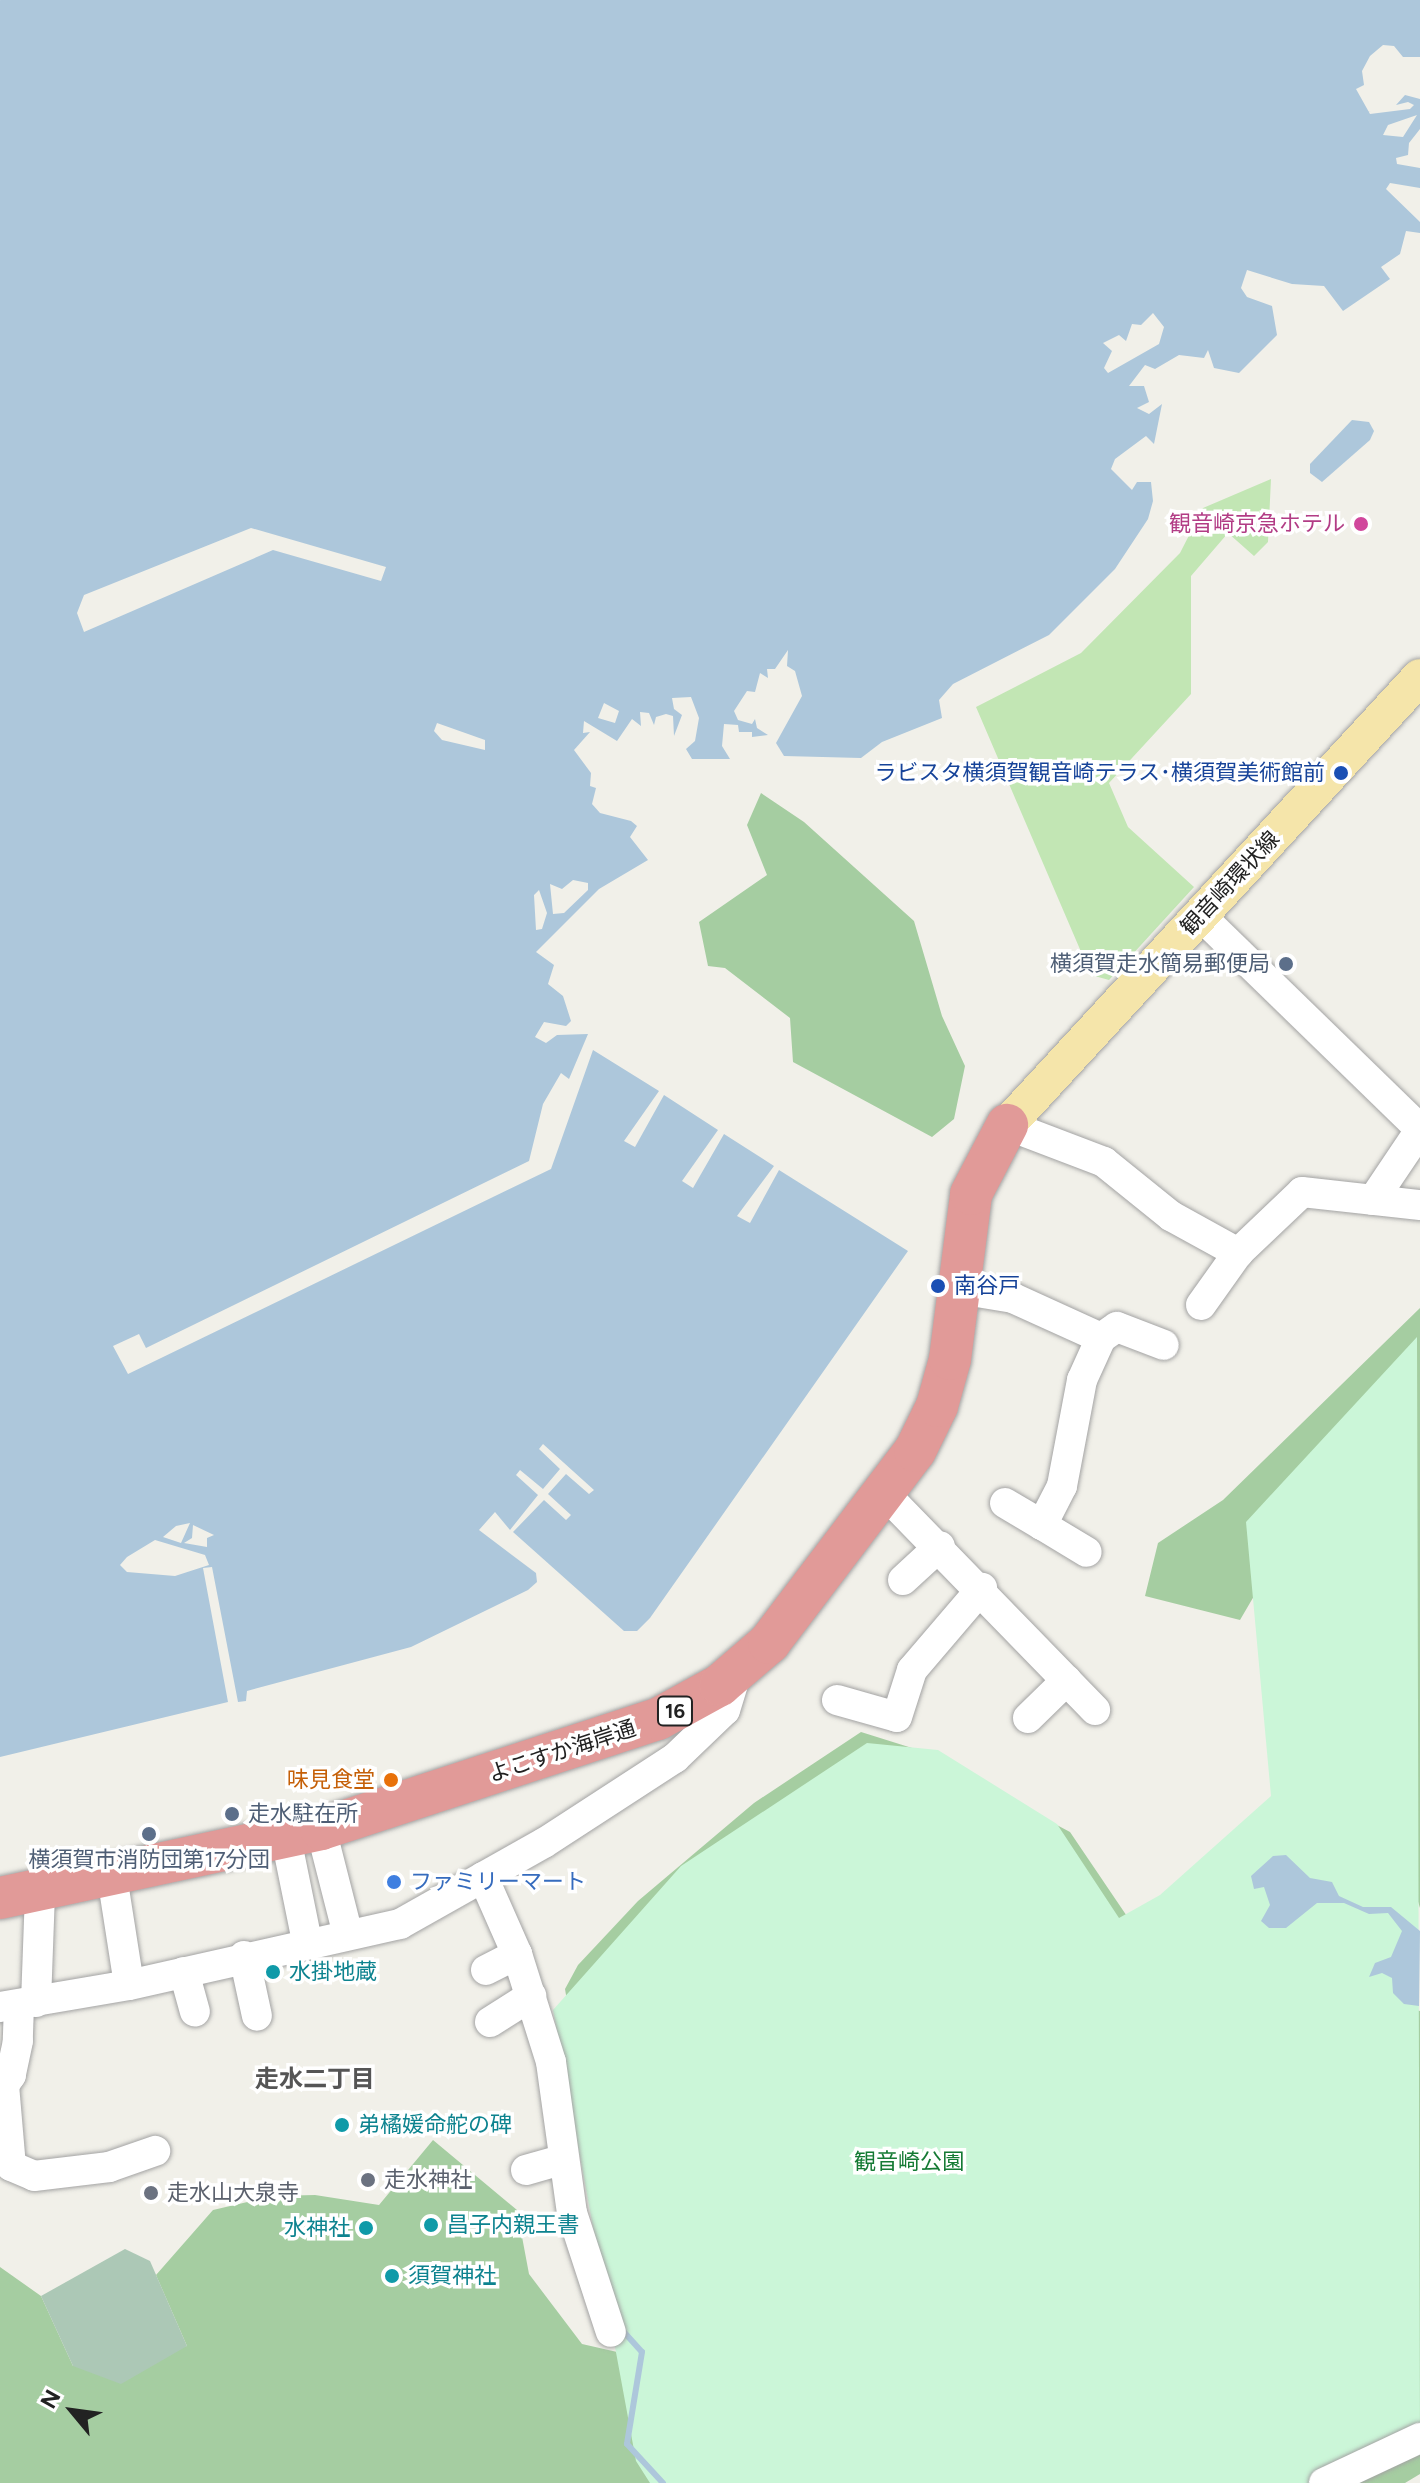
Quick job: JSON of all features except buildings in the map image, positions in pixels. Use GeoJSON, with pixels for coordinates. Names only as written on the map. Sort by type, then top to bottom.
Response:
{"type":"FeatureCollection","features":[{"type":"Feature","properties":{"kind":"highway","name":"よこすか海岸通"},"geometry":{"type":"LineString","coordinates":[[20,1895],[303,1833],[658,1719],[737,1671],[769,1643],[886,1495],[937,1406],[950,1359],[971,1194],[1007,1125]]}},
{"type":"Feature","properties":{"kind":"main road","name":"観音崎環状線"},"geometry":{"type":"LineString","coordinates":[[1007,1125],[1420,677]]}},
{"type":"Feature","properties":{"kind":"street"},"geometry":{"type":"LineString","coordinates":[[1208,923],[1420,1129],[1373,1200]]}},
{"type":"Feature","properties":{"kind":"street"},"geometry":{"type":"LineString","coordinates":[[1007,1125],[1104,1162],[1171,1216],[1238,1253]]}},
{"type":"Feature","properties":{"kind":"street"},"geometry":{"type":"LineString","coordinates":[[1201,1305],[1238,1253],[1302,1192],[1420,1205]]}},
{"type":"Feature","properties":{"kind":"street"},"geometry":{"type":"LineString","coordinates":[[959,1289],[1013,1298],[1101,1338]]}},
{"type":"Feature","properties":{"kind":"street"},"geometry":{"type":"LineString","coordinates":[[1042,1525],[1062,1486],[1082,1380],[1101,1338],[1117,1327],[1164,1345]]}},
{"type":"Feature","properties":{"kind":"street"},"geometry":{"type":"LineString","coordinates":[[886,1495],[982,1588],[1095,1710]]}},
{"type":"Feature","properties":{"kind":"street"},"geometry":{"type":"LineString","coordinates":[[1005,1503],[1087,1552]]}},
{"type":"Feature","properties":{"kind":"street"},"geometry":{"type":"LineString","coordinates":[[903,1580],[940,1546]]}},
{"type":"Feature","properties":{"kind":"street"},"geometry":{"type":"LineString","coordinates":[[837,1700],[897,1717],[912,1670],[982,1588]]}},
{"type":"Feature","properties":{"kind":"street"},"geometry":{"type":"LineString","coordinates":[[18,2005],[129,1985],[307,1941],[400,1924],[483,1877],[675,1758],[725,1710],[737,1671]]}},
{"type":"Feature","properties":{"kind":"street"},"geometry":{"type":"LineString","coordinates":[[1028,1718],[1067,1680]]}},
{"type":"Feature","properties":{"kind":"street"},"geometry":{"type":"LineString","coordinates":[[658,1719],[675,1758]]}},
{"type":"Feature","properties":{"kind":"street"},"geometry":{"type":"LineString","coordinates":[[303,1833],[348,1935]]}},
{"type":"Feature","properties":{"kind":"street"},"geometry":{"type":"LineString","coordinates":[[303,1833],[307,1941]]}},
{"type":"Feature","properties":{"kind":"street"},"geometry":{"type":"LineString","coordinates":[[112,1876],[129,1985]]}},
{"type":"Feature","properties":{"kind":"street"},"geometry":{"type":"LineString","coordinates":[[483,1877],[517,1954],[551,2062],[562,2160],[572,2213],[611,2332]]}},
{"type":"Feature","properties":{"kind":"street"},"geometry":{"type":"LineString","coordinates":[[20,1895],[18,2041],[11,2075],[4,2085],[11,2166],[34,2176],[109,2167],[155,2151]]}},
{"type":"Feature","properties":{"kind":"street"},"geometry":{"type":"LineString","coordinates":[[486,1970],[517,1954]]}},
{"type":"Feature","properties":{"kind":"street"},"geometry":{"type":"LineString","coordinates":[[244,1956],[257,2016]]}},
{"type":"Feature","properties":{"kind":"street"},"geometry":{"type":"LineString","coordinates":[[184,1972],[195,2012]]}},
{"type":"Feature","properties":{"kind":"street"},"geometry":{"type":"LineString","coordinates":[[490,2022],[531,1996]]}},
{"type":"Feature","properties":{"kind":"street"},"geometry":{"type":"LineString","coordinates":[[526,2170],[562,2160]]}},
{"type":"Feature","properties":{"kind":"street"},"geometry":{"type":"LineString","coordinates":[[1324,2483],[1362,2461],[1420,2438]]}},
{"type":"Feature","properties":{"kind":"green space"},"geometry":{"type":"Polygon","coordinates":[[[1271,479],[1268,542],[1254,556],[1228,533],[1191,576],[1191,694],[1109,783],[1128,827],[1194,887],[1109,980],[1091,975],[976,707],[1081,653],[1180,553],[1203,508],[1271,479]]]}},
{"type":"Feature","properties":{"kind":"green space"},"geometry":{"type":"Polygon","coordinates":[[[761,793],[804,822],[914,921],[942,1016],[965,1066],[954,1119],[932,1137],[793,1062],[790,1018],[725,968],[708,966],[699,922],[767,875],[747,825],[761,793]]]}},
{"type":"Feature","properties":{"kind":"green space"},"geometry":{"type":"Polygon","coordinates":[[[1420,1308],[1420,1908],[1299,1519],[1240,1620],[1145,1596],[1158,1543],[1223,1500],[1420,1308]]]}},
{"type":"Feature","properties":{"kind":"green space","name":"観音崎公園"},"geometry":{"type":"Polygon","coordinates":[[[1417,1337],[1420,2445],[1349,2483],[650,2483],[636,2461],[553,2010],[681,1866],[867,1743],[938,1750],[1057,1824],[1119,1918],[1160,1895],[1271,1796],[1246,1522],[1417,1337]]]}},
{"type":"Feature","properties":{"kind":"green space","name":"観音崎公園"},"geometry":{"type":"Polygon","coordinates":[[[861,1732],[912,1748],[1070,1832],[1139,1934],[1420,2011],[1420,2474],[1405,2483],[0,2483],[0,2267],[41,2296],[73,2366],[187,2346],[156,2275],[213,2210],[273,2196],[315,2195],[379,2205],[433,2140],[517,2210],[529,2274],[582,2344],[626,2354],[565,1989],[578,1965],[638,1901],[754,1803],[861,1732]]]}},
{"type":"Feature","properties":{"kind":"green space"},"geometry":{"type":"Polygon","coordinates":[[[125,2249],[150,2261],[187,2346],[121,2384],[73,2366],[41,2296],[125,2249]]]}},
{"type":"Feature","properties":{"kind":"water"},"geometry":{"type":"Polygon","coordinates":[[[0,0],[1420,0],[1420,57],[1403,57],[1394,46],[1383,45],[1370,56],[1362,71],[1364,85],[1356,89],[1370,114],[1410,109],[1414,105],[1408,102],[1396,105],[1405,95],[1420,99],[1420,129],[1409,143],[1408,155],[1396,158],[1397,164],[1420,168],[1420,188],[1390,183],[1386,189],[1420,222],[1420,233],[1406,231],[1400,254],[1381,267],[1390,279],[1343,311],[1324,286],[1292,284],[1247,270],[1241,288],[1247,297],[1272,306],[1277,335],[1239,373],[1214,368],[1208,350],[1204,358],[1179,355],[1155,369],[1145,365],[1129,386],[1144,386],[1149,402],[1137,408],[1149,414],[1162,404],[1154,444],[1146,436],[1115,459],[1111,469],[1132,490],[1137,482],[1151,482],[1153,501],[1148,519],[1115,569],[1049,635],[953,684],[939,700],[942,718],[882,742],[861,758],[784,756],[776,743],[802,696],[795,671],[787,666],[788,650],[775,669],[767,669],[768,678],[760,673],[755,692],[747,691],[734,711],[738,720],[752,724],[755,719],[757,728],[768,735],[752,737],[752,732],[739,732],[738,725],[724,724],[722,746],[730,759],[692,759],[686,749],[695,741],[699,718],[691,697],[672,698],[674,709],[682,715],[674,736],[673,716],[666,714],[656,717],[654,725],[649,713],[640,712],[641,726],[632,719],[617,741],[584,721],[583,733],[590,732],[574,750],[591,773],[590,786],[596,788],[592,804],[600,813],[631,821],[637,826],[630,837],[648,860],[599,889],[536,952],[554,965],[548,984],[563,996],[571,1021],[566,1026],[544,1022],[535,1037],[546,1043],[557,1035],[588,1034],[569,1079],[561,1073],[543,1104],[529,1161],[146,1348],[139,1334],[113,1346],[128,1374],[551,1169],[593,1050],[659,1091],[624,1141],[635,1147],[664,1095],[718,1130],[682,1181],[693,1188],[724,1134],[774,1166],[737,1216],[750,1223],[779,1170],[908,1251],[650,1618],[637,1631],[624,1631],[513,1532],[544,1500],[566,1520],[571,1515],[548,1494],[566,1474],[589,1494],[594,1490],[543,1444],[539,1449],[560,1469],[543,1489],[520,1470],[516,1475],[538,1495],[510,1530],[495,1512],[479,1530],[536,1573],[537,1582],[528,1590],[411,1647],[247,1691],[246,1701],[238,1702],[212,1567],[203,1568],[228,1702],[0,1757],[0,0]],[[1417,115],[1388,125],[1383,135],[1403,137],[1417,115]],[[1153,313],[1141,325],[1132,324],[1126,341],[1119,335],[1103,343],[1112,351],[1104,368],[1108,373],[1159,344],[1164,327],[1153,313]],[[604,703],[598,718],[615,723],[619,711],[604,703]],[[573,880],[562,889],[550,884],[553,914],[564,913],[588,890],[588,883],[573,880]],[[539,890],[534,895],[536,930],[542,929],[547,913],[539,890]],[[190,1523],[176,1526],[163,1537],[181,1543],[190,1523]],[[193,1525],[192,1538],[184,1543],[207,1547],[207,1538],[214,1535],[193,1525]],[[155,1540],[127,1557],[120,1565],[127,1572],[175,1576],[209,1565],[205,1555],[155,1540]]]}},
{"type":"Feature","properties":{"kind":"water"},"geometry":{"type":"Polygon","coordinates":[[[1352,420],[1369,422],[1374,431],[1370,440],[1322,482],[1310,473],[1310,464],[1352,420]]]}},
{"type":"Feature","properties":{"kind":"water"},"geometry":{"type":"Polygon","coordinates":[[[1286,1855],[1310,1878],[1332,1882],[1339,1896],[1363,1907],[1391,1907],[1420,1931],[1419,2006],[1404,2004],[1393,1993],[1392,1978],[1382,1973],[1369,1977],[1375,1963],[1391,1957],[1402,1931],[1388,1913],[1369,1914],[1344,1903],[1317,1903],[1286,1928],[1269,1928],[1261,1921],[1270,1905],[1264,1887],[1254,1889],[1251,1876],[1273,1856],[1286,1855]]]}},
{"type":"Feature","properties":{"kind":"pier"},"geometry":{"type":"Polygon","coordinates":[[[251,528],[386,567],[381,581],[273,550],[84,632],[77,613],[84,595],[251,528]]]}},
{"type":"Feature","properties":{"kind":"pier"},"geometry":{"type":"Polygon","coordinates":[[[437,723],[485,740],[485,750],[442,740],[434,731],[437,723]]]}},
{"type":"Feature","properties":{"kind":"waterway"},"geometry":{"type":"LineString","coordinates":[[623,2331],[642,2352],[627,2444],[663,2483]]}},
{"type":"Feature","properties":{"kind":"place","name":"観音崎京急ホテル"},"geometry":{"type":"Point","coordinates":[1361,524]}},
{"type":"Feature","properties":{"kind":"place","name":"ラビスタ横須賀観音崎テラス･横須賀美術館前"},"geometry":{"type":"Point","coordinates":[1341,773]}},
{"type":"Feature","properties":{"kind":"place","name":"横須賀走水簡易郵便局"},"geometry":{"type":"Point","coordinates":[1286,964]}},
{"type":"Feature","properties":{"kind":"place","name":"南谷戸"},"geometry":{"type":"Point","coordinates":[938,1286]}},
{"type":"Feature","properties":{"kind":"place","name":"味見食堂"},"geometry":{"type":"Point","coordinates":[391,1780]}},
{"type":"Feature","properties":{"kind":"place","name":"走水駐在所"},"geometry":{"type":"Point","coordinates":[232,1814]}},
{"type":"Feature","properties":{"kind":"place","name":"横須賀市消防団第17分団"},"geometry":{"type":"Point","coordinates":[149,1834]}},
{"type":"Feature","properties":{"kind":"place","name":"ファミリーマート"},"geometry":{"type":"Point","coordinates":[394,1882]}},
{"type":"Feature","properties":{"kind":"place","name":"水掛地蔵"},"geometry":{"type":"Point","coordinates":[273,1972]}},
{"type":"Feature","properties":{"kind":"place","name":"弟橘媛命舵の碑"},"geometry":{"type":"Point","coordinates":[342,2125]}},
{"type":"Feature","properties":{"kind":"place","name":"走水神社"},"geometry":{"type":"Point","coordinates":[368,2180]}},
{"type":"Feature","properties":{"kind":"place","name":"走水山大泉寺"},"geometry":{"type":"Point","coordinates":[151,2193]}},
{"type":"Feature","properties":{"kind":"place","name":"昌子内親王書"},"geometry":{"type":"Point","coordinates":[431,2225]}},
{"type":"Feature","properties":{"kind":"place","name":"水神社"},"geometry":{"type":"Point","coordinates":[366,2228]}},
{"type":"Feature","properties":{"kind":"place","name":"須賀神社"},"geometry":{"type":"Point","coordinates":[392,2276]}},
{"type":"Feature","properties":{"kind":"district","name":"走水二丁目"},"geometry":{"type":"Point","coordinates":[315,2079]}}]}
